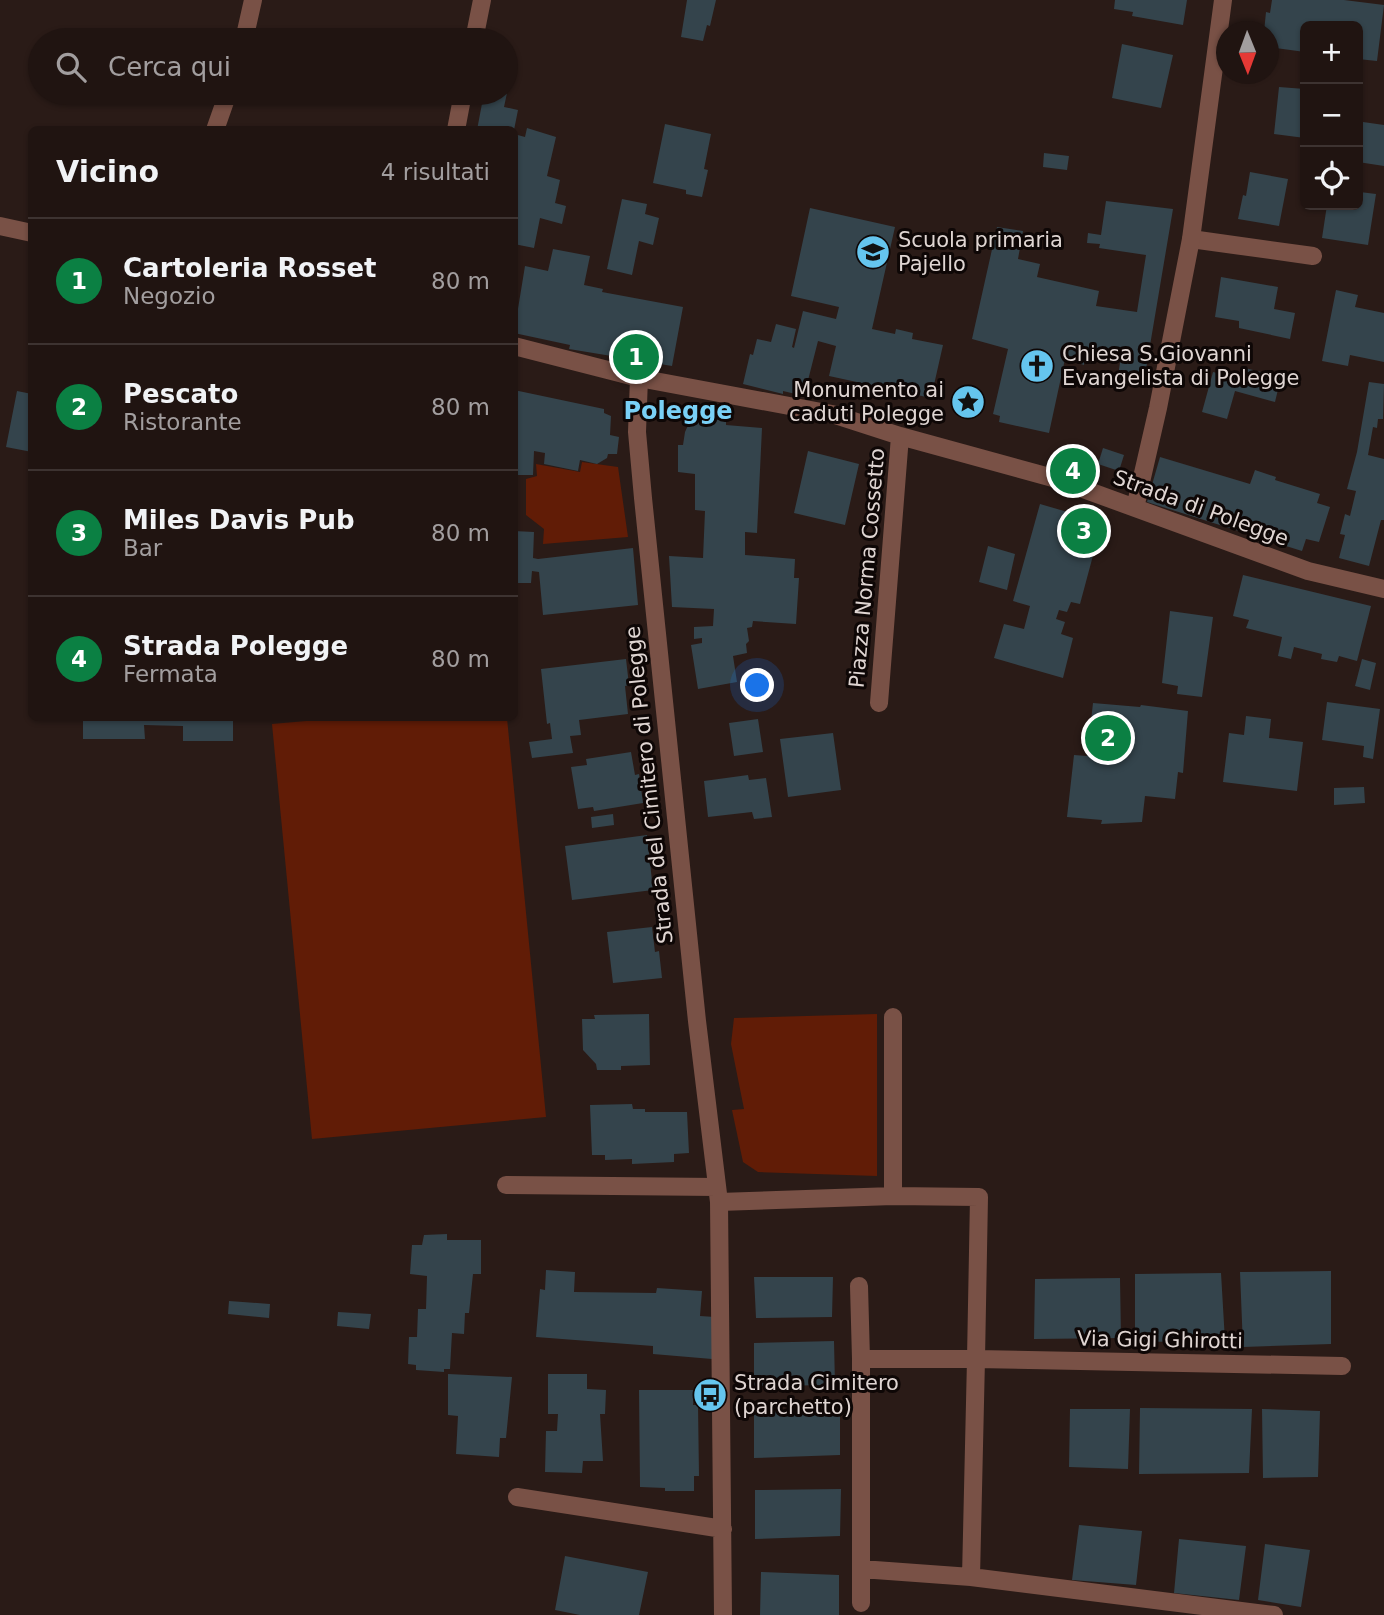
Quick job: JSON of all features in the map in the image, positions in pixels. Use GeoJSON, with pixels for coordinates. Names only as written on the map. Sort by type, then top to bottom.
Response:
{"type":"FeatureCollection","features":[{"type":"Feature","properties":{"kind":"street"},"geometry":{"type":"LineString","coordinates":[[247,28],[253,0]]}},
{"type":"Feature","properties":{"kind":"street"},"geometry":{"type":"LineString","coordinates":[[476,28],[482,0]]}},
{"type":"Feature","properties":{"kind":"street"},"geometry":{"type":"LineString","coordinates":[[1135,509],[1191,239],[1223,0]]}},
{"type":"Feature","properties":{"kind":"street"},"geometry":{"type":"LineString","coordinates":[[216,126],[224,105]]}},
{"type":"Feature","properties":{"kind":"street"},"geometry":{"type":"LineString","coordinates":[[457,126],[461,105]]}},
{"type":"Feature","properties":{"kind":"street"},"geometry":{"type":"LineString","coordinates":[[0,226],[28,232]]}},
{"type":"Feature","properties":{"kind":"street"},"geometry":{"type":"LineString","coordinates":[[1191,239],[1313,256]]}},
{"type":"Feature","properties":{"kind":"street","name":"Strada di Polegge"},"geometry":{"type":"LineString","coordinates":[[518,347],[639,378],[832,414],[900,436],[1032,472],[1308,571],[1384,589]]}},
{"type":"Feature","properties":{"kind":"street","name":"Strada del Cimitero di Polegge"},"geometry":{"type":"LineString","coordinates":[[639,378],[637,432],[643,498],[695,1002],[718,1194],[723,1615]]}},
{"type":"Feature","properties":{"kind":"street","name":"Piazza Norma Cossetto"},"geometry":{"type":"LineString","coordinates":[[879,704],[900,436]]}},
{"type":"Feature","properties":{"kind":"street"},"geometry":{"type":"LineString","coordinates":[[893,1017],[893,1196]]}},
{"type":"Feature","properties":{"kind":"street"},"geometry":{"type":"LineString","coordinates":[[506,1185],[718,1194],[979,1197],[971,1577]]}},
{"type":"Feature","properties":{"kind":"street"},"geometry":{"type":"LineString","coordinates":[[859,1286],[861,1603]]}},
{"type":"Feature","properties":{"kind":"street","name":"Via Gigi Ghirotti"},"geometry":{"type":"LineString","coordinates":[[861,1359],[1342,1366]]}},
{"type":"Feature","properties":{"kind":"street"},"geometry":{"type":"LineString","coordinates":[[517,1497],[723,1529]]}},
{"type":"Feature","properties":{"kind":"street"},"geometry":{"type":"LineString","coordinates":[[861,1569],[971,1577],[1274,1615]]}},
{"type":"Feature","properties":{"kind":"shaded area"},"geometry":{"type":"Polygon","coordinates":[[[582,462],[618,467],[628,537],[543,544],[544,529],[526,515],[526,479],[537,476],[536,464],[580,472],[582,462]]]}},
{"type":"Feature","properties":{"kind":"shaded area"},"geometry":{"type":"Polygon","coordinates":[[[306,721],[507,721],[546,1117],[312,1139],[272,724],[306,721]]]}},
{"type":"Feature","properties":{"kind":"shaded area"},"geometry":{"type":"Polygon","coordinates":[[[877,1014],[877,1176],[758,1172],[743,1162],[732,1110],[744,1109],[731,1044],[734,1018],[877,1014]]]}},
{"type":"Feature","properties":{"kind":"building"},"geometry":{"type":"Polygon","coordinates":[[[687,0],[716,0],[710,26],[707,25],[703,41],[681,37],[687,0]]]}},
{"type":"Feature","properties":{"kind":"building"},"geometry":{"type":"Polygon","coordinates":[[[1115,0],[1187,0],[1183,25],[1132,16],[1133,12],[1114,9],[1115,0]]]}},
{"type":"Feature","properties":{"kind":"building"},"geometry":{"type":"Polygon","coordinates":[[[1272,0],[1344,0],[1384,5],[1377,61],[1363,60],[1363,21],[1300,21],[1300,51],[1279,48],[1279,21],[1265,21],[1266,12],[1270,13],[1272,0]]]}},
{"type":"Feature","properties":{"kind":"building"},"geometry":{"type":"Polygon","coordinates":[[[1122,44],[1173,55],[1161,108],[1112,98],[1122,44]]]}},
{"type":"Feature","properties":{"kind":"building"},"geometry":{"type":"Polygon","coordinates":[[[1279,87],[1300,89],[1300,137],[1274,134],[1279,87]]]}},
{"type":"Feature","properties":{"kind":"building"},"geometry":{"type":"Polygon","coordinates":[[[482,105],[504,105],[518,110],[515,126],[478,126],[482,105]]]}},
{"type":"Feature","properties":{"kind":"building"},"geometry":{"type":"Polygon","coordinates":[[[1363,122],[1384,125],[1384,166],[1363,163],[1363,122]]]}},
{"type":"Feature","properties":{"kind":"building"},"geometry":{"type":"Polygon","coordinates":[[[665,124],[711,134],[704,169],[708,170],[702,197],[686,194],[686,190],[653,183],[665,124]]]}},
{"type":"Feature","properties":{"kind":"building"},"geometry":{"type":"Polygon","coordinates":[[[527,128],[556,137],[547,176],[560,180],[555,203],[566,206],[562,224],[540,218],[534,248],[518,245],[518,135],[525,137],[527,128]]]}},
{"type":"Feature","properties":{"kind":"building"},"geometry":{"type":"Polygon","coordinates":[[[1044,153],[1069,156],[1067,170],[1043,167],[1044,153]]]}},
{"type":"Feature","properties":{"kind":"building"},"geometry":{"type":"Polygon","coordinates":[[[1250,172],[1288,179],[1279,226],[1238,219],[1250,172]]]}},
{"type":"Feature","properties":{"kind":"building"},"geometry":{"type":"Polygon","coordinates":[[[1363,192],[1376,194],[1368,245],[1322,238],[1326,210],[1363,210],[1363,192]]]}},
{"type":"Feature","properties":{"kind":"building"},"geometry":{"type":"Polygon","coordinates":[[[622,199],[647,204],[645,214],[659,218],[653,245],[639,241],[632,275],[607,269],[622,199]]]}},
{"type":"Feature","properties":{"kind":"building"},"geometry":{"type":"Polygon","coordinates":[[[1106,201],[1173,209],[1143,387],[1117,383],[1122,349],[1086,348],[1084,365],[1065,359],[1049,433],[999,422],[1000,416],[993,414],[1008,349],[972,339],[997,227],[1023,231],[1018,259],[1040,264],[1037,277],[1099,291],[1096,306],[1137,312],[1146,255],[1099,248],[1100,244],[1087,243],[1088,233],[1101,235],[1106,201]]]}},
{"type":"Feature","properties":{"kind":"building"},"geometry":{"type":"Polygon","coordinates":[[[810,208],[895,227],[872,329],[895,334],[896,329],[913,333],[912,339],[943,345],[931,398],[829,376],[836,346],[818,341],[804,396],[743,384],[750,354],[753,355],[757,339],[771,342],[776,324],[796,329],[794,348],[803,311],[836,319],[839,307],[791,296],[810,208]]]}},
{"type":"Feature","properties":{"kind":"building"},"geometry":{"type":"Polygon","coordinates":[[[553,249],[590,256],[584,285],[603,289],[602,292],[683,307],[672,366],[569,349],[570,345],[518,334],[518,309],[525,266],[548,271],[553,249]]]}},
{"type":"Feature","properties":{"kind":"building"},"geometry":{"type":"Polygon","coordinates":[[[1221,277],[1278,287],[1274,309],[1295,313],[1290,339],[1239,328],[1239,321],[1215,317],[1221,277]]]}},
{"type":"Feature","properties":{"kind":"building"},"geometry":{"type":"Polygon","coordinates":[[[1336,290],[1358,295],[1355,307],[1384,313],[1384,362],[1350,355],[1348,366],[1322,361],[1336,290]]]}},
{"type":"Feature","properties":{"kind":"building"},"geometry":{"type":"Polygon","coordinates":[[[1241,367],[1281,377],[1275,402],[1235,391],[1227,419],[1202,412],[1213,372],[1238,378],[1241,367]]]}},
{"type":"Feature","properties":{"kind":"building"},"geometry":{"type":"Polygon","coordinates":[[[1369,382],[1384,384],[1383,419],[1378,419],[1377,428],[1373,427],[1368,455],[1384,459],[1384,520],[1381,520],[1369,566],[1339,558],[1345,535],[1340,534],[1345,514],[1350,516],[1356,491],[1347,489],[1357,452],[1369,382]]]}},
{"type":"Feature","properties":{"kind":"building"},"geometry":{"type":"Polygon","coordinates":[[[17,391],[28,393],[28,451],[6,447],[17,391]]]}},
{"type":"Feature","properties":{"kind":"building"},"geometry":{"type":"Polygon","coordinates":[[[518,391],[604,409],[604,413],[611,416],[610,435],[619,437],[617,454],[608,454],[607,458],[597,464],[580,460],[578,471],[544,464],[545,453],[534,451],[533,475],[518,475],[518,391]]]}},
{"type":"Feature","properties":{"kind":"building"},"geometry":{"type":"Polygon","coordinates":[[[726,420],[726,425],[762,428],[757,533],[745,532],[745,555],[795,559],[794,578],[799,578],[796,624],[753,621],[752,627],[747,628],[747,653],[733,656],[737,682],[698,689],[691,645],[702,643],[702,638],[694,639],[694,627],[713,626],[714,609],[672,607],[669,556],[703,558],[705,511],[695,510],[695,474],[678,472],[678,445],[683,445],[690,421],[726,420]]]}},
{"type":"Feature","properties":{"kind":"building"},"geometry":{"type":"Polygon","coordinates":[[[1103,448],[1124,455],[1119,471],[1098,464],[1103,448]]]}},
{"type":"Feature","properties":{"kind":"building"},"geometry":{"type":"Polygon","coordinates":[[[808,451],[859,464],[845,525],[794,513],[808,451]]]}},
{"type":"Feature","properties":{"kind":"building"},"geometry":{"type":"Polygon","coordinates":[[[1160,457],[1250,484],[1255,470],[1276,477],[1275,480],[1320,494],[1317,503],[1330,507],[1319,542],[1306,539],[1302,551],[1147,502],[1160,457]]]}},
{"type":"Feature","properties":{"kind":"building"},"geometry":{"type":"Polygon","coordinates":[[[1040,504],[1102,522],[1080,604],[1071,602],[1067,612],[1059,610],[1056,619],[1065,622],[1061,634],[1073,638],[1063,678],[994,658],[1004,624],[1024,629],[1030,606],[1013,601],[1040,504]]]}},
{"type":"Feature","properties":{"kind":"building"},"geometry":{"type":"Polygon","coordinates":[[[518,531],[534,532],[533,558],[538,559],[633,548],[638,605],[543,615],[539,572],[532,571],[531,583],[518,583],[518,531]]]}},
{"type":"Feature","properties":{"kind":"building"},"geometry":{"type":"Polygon","coordinates":[[[988,546],[1015,554],[1007,590],[979,582],[988,546]]]}},
{"type":"Feature","properties":{"kind":"building"},"geometry":{"type":"Polygon","coordinates":[[[1243,575],[1371,606],[1357,661],[1339,656],[1337,662],[1321,659],[1322,654],[1294,647],[1291,659],[1278,656],[1282,637],[1246,628],[1249,620],[1233,616],[1243,575]]]}},
{"type":"Feature","properties":{"kind":"building"},"geometry":{"type":"Polygon","coordinates":[[[1170,611],[1213,617],[1202,697],[1177,694],[1178,686],[1162,683],[1170,611]]]}},
{"type":"Feature","properties":{"kind":"building"},"geometry":{"type":"Polygon","coordinates":[[[626,659],[628,714],[579,720],[581,735],[570,736],[573,753],[532,758],[529,742],[552,739],[550,723],[547,724],[541,669],[626,659]]]}},
{"type":"Feature","properties":{"kind":"building"},"geometry":{"type":"Polygon","coordinates":[[[1362,659],[1376,663],[1370,690],[1355,686],[1362,659]]]}},
{"type":"Feature","properties":{"kind":"building"},"geometry":{"type":"Polygon","coordinates":[[[1327,702],[1380,709],[1373,759],[1363,757],[1364,746],[1322,740],[1327,702]]]}},
{"type":"Feature","properties":{"kind":"building"},"geometry":{"type":"Polygon","coordinates":[[[1093,703],[1188,711],[1183,773],[1178,772],[1175,799],[1145,796],[1142,822],[1101,824],[1102,820],[1067,817],[1074,755],[1087,756],[1093,703]]]}},
{"type":"Feature","properties":{"kind":"building"},"geometry":{"type":"Polygon","coordinates":[[[1246,716],[1271,719],[1269,738],[1303,742],[1297,791],[1223,782],[1229,733],[1244,735],[1246,716]]]}},
{"type":"Feature","properties":{"kind":"building"},"geometry":{"type":"Polygon","coordinates":[[[758,719],[763,752],[734,756],[729,723],[758,719]]]}},
{"type":"Feature","properties":{"kind":"building"},"geometry":{"type":"Polygon","coordinates":[[[83,721],[233,721],[233,741],[183,741],[183,726],[144,725],[145,739],[83,739],[83,721]]]}},
{"type":"Feature","properties":{"kind":"building"},"geometry":{"type":"Polygon","coordinates":[[[833,733],[841,790],[788,797],[780,739],[833,733]]]}},
{"type":"Feature","properties":{"kind":"building"},"geometry":{"type":"Polygon","coordinates":[[[631,752],[635,775],[639,774],[643,803],[594,811],[593,807],[578,809],[571,767],[587,765],[586,759],[631,752]]]}},
{"type":"Feature","properties":{"kind":"building"},"geometry":{"type":"Polygon","coordinates":[[[748,775],[749,780],[766,778],[772,817],[754,819],[752,812],[708,817],[704,781],[748,775]]]}},
{"type":"Feature","properties":{"kind":"building"},"geometry":{"type":"Polygon","coordinates":[[[1364,787],[1365,803],[1334,805],[1334,788],[1364,787]]]}},
{"type":"Feature","properties":{"kind":"building"},"geometry":{"type":"Polygon","coordinates":[[[613,814],[614,825],[592,828],[591,817],[613,814]]]}},
{"type":"Feature","properties":{"kind":"building"},"geometry":{"type":"Polygon","coordinates":[[[647,835],[653,890],[572,900],[565,846],[647,835]]]}},
{"type":"Feature","properties":{"kind":"building"},"geometry":{"type":"Polygon","coordinates":[[[652,927],[655,952],[659,951],[662,978],[613,983],[607,932],[652,927]]]}},
{"type":"Feature","properties":{"kind":"building"},"geometry":{"type":"Polygon","coordinates":[[[649,1014],[650,1065],[621,1066],[621,1070],[597,1070],[596,1064],[583,1050],[582,1019],[595,1019],[594,1015],[649,1014]]]}},
{"type":"Feature","properties":{"kind":"building"},"geometry":{"type":"Polygon","coordinates":[[[632,1104],[633,1109],[645,1109],[645,1112],[687,1112],[689,1153],[674,1154],[674,1162],[632,1164],[632,1159],[605,1160],[605,1155],[592,1155],[590,1105],[632,1104]]]}},
{"type":"Feature","properties":{"kind":"building"},"geometry":{"type":"Polygon","coordinates":[[[447,1234],[447,1240],[481,1240],[481,1274],[473,1274],[469,1313],[465,1313],[464,1334],[452,1333],[450,1369],[444,1369],[444,1372],[416,1370],[416,1365],[408,1364],[409,1337],[417,1337],[418,1309],[426,1309],[427,1276],[410,1274],[412,1245],[422,1245],[424,1235],[447,1234]]]}},
{"type":"Feature","properties":{"kind":"building"},"geometry":{"type":"Polygon","coordinates":[[[546,1270],[575,1272],[574,1292],[656,1293],[657,1288],[702,1291],[700,1316],[715,1317],[712,1359],[653,1354],[653,1346],[536,1337],[540,1289],[545,1290],[546,1270]]]}},
{"type":"Feature","properties":{"kind":"building"},"geometry":{"type":"Polygon","coordinates":[[[1331,1271],[1331,1344],[1243,1347],[1240,1272],[1331,1271]]]}},
{"type":"Feature","properties":{"kind":"building"},"geometry":{"type":"Polygon","coordinates":[[[1221,1273],[1225,1341],[1135,1342],[1135,1274],[1221,1273]]]}},
{"type":"Feature","properties":{"kind":"building"},"geometry":{"type":"Polygon","coordinates":[[[754,1277],[833,1277],[832,1317],[756,1318],[754,1277]]]}},
{"type":"Feature","properties":{"kind":"building"},"geometry":{"type":"Polygon","coordinates":[[[1120,1278],[1121,1338],[1034,1339],[1035,1279],[1120,1278]]]}},
{"type":"Feature","properties":{"kind":"building"},"geometry":{"type":"Polygon","coordinates":[[[229,1301],[270,1304],[269,1318],[228,1314],[229,1301]]]}},
{"type":"Feature","properties":{"kind":"building"},"geometry":{"type":"Polygon","coordinates":[[[338,1312],[371,1314],[369,1329],[337,1326],[338,1312]]]}},
{"type":"Feature","properties":{"kind":"building"},"geometry":{"type":"Polygon","coordinates":[[[834,1341],[835,1385],[754,1386],[754,1343],[834,1341]]]}},
{"type":"Feature","properties":{"kind":"building"},"geometry":{"type":"Polygon","coordinates":[[[448,1374],[512,1377],[506,1438],[500,1438],[499,1457],[456,1454],[458,1416],[448,1415],[448,1374]]]}},
{"type":"Feature","properties":{"kind":"building"},"geometry":{"type":"Polygon","coordinates":[[[548,1374],[587,1374],[587,1389],[606,1390],[605,1414],[600,1414],[603,1461],[583,1461],[582,1473],[545,1472],[546,1431],[557,1431],[558,1414],[548,1414],[548,1374]]]}},
{"type":"Feature","properties":{"kind":"building"},"geometry":{"type":"Polygon","coordinates":[[[639,1390],[694,1390],[693,1405],[698,1405],[699,1476],[694,1476],[694,1491],[665,1491],[665,1488],[640,1487],[639,1390]]]}},
{"type":"Feature","properties":{"kind":"building"},"geometry":{"type":"Polygon","coordinates":[[[1140,1408],[1252,1409],[1249,1473],[1139,1474],[1140,1408]]]}},
{"type":"Feature","properties":{"kind":"building"},"geometry":{"type":"Polygon","coordinates":[[[1070,1409],[1130,1409],[1128,1469],[1069,1467],[1070,1409]]]}},
{"type":"Feature","properties":{"kind":"building"},"geometry":{"type":"Polygon","coordinates":[[[1262,1409],[1320,1411],[1318,1477],[1263,1478],[1262,1409]]]}},
{"type":"Feature","properties":{"kind":"building"},"geometry":{"type":"Polygon","coordinates":[[[840,1410],[840,1455],[754,1458],[754,1411],[840,1410]]]}},
{"type":"Feature","properties":{"kind":"building"},"geometry":{"type":"Polygon","coordinates":[[[841,1489],[840,1536],[755,1539],[755,1490],[841,1489]]]}},
{"type":"Feature","properties":{"kind":"building"},"geometry":{"type":"Polygon","coordinates":[[[1079,1525],[1142,1531],[1136,1585],[1072,1580],[1079,1525]]]}},
{"type":"Feature","properties":{"kind":"building"},"geometry":{"type":"Polygon","coordinates":[[[1179,1539],[1246,1546],[1239,1600],[1174,1593],[1179,1539]]]}},
{"type":"Feature","properties":{"kind":"building"},"geometry":{"type":"Polygon","coordinates":[[[1265,1544],[1310,1550],[1301,1607],[1258,1600],[1265,1544]]]}},
{"type":"Feature","properties":{"kind":"building"},"geometry":{"type":"Polygon","coordinates":[[[565,1556],[648,1572],[639,1615],[580,1615],[555,1610],[565,1556]]]}},
{"type":"Feature","properties":{"kind":"building"},"geometry":{"type":"Polygon","coordinates":[[[761,1572],[839,1575],[839,1615],[760,1615],[761,1572]]]}},
{"type":"Feature","properties":{"kind":"place","name":"Scuola primaria Pajello"},"geometry":{"type":"Point","coordinates":[873,252]}},
{"type":"Feature","properties":{"kind":"place","name":"Cartoleria Rosset"},"geometry":{"type":"Point","coordinates":[636,357]}},
{"type":"Feature","properties":{"kind":"place","name":"Chiesa S.Giovanni Evangelista di Polegge"},"geometry":{"type":"Point","coordinates":[1037,366]}},
{"type":"Feature","properties":{"kind":"place","name":"Monumento ai caduti Polegge"},"geometry":{"type":"Point","coordinates":[968,402]}},
{"type":"Feature","properties":{"kind":"place","name":"Strada Polegge"},"geometry":{"type":"Point","coordinates":[1073,471]}},
{"type":"Feature","properties":{"kind":"place","name":"Miles Davis Pub"},"geometry":{"type":"Point","coordinates":[1084,531]}},
{"type":"Feature","properties":{"kind":"place","name":"Pescato"},"geometry":{"type":"Point","coordinates":[1108,738]}},
{"type":"Feature","properties":{"kind":"place","name":"Strada Cimitero (parchetto)"},"geometry":{"type":"Point","coordinates":[710,1395]}},
{"type":"Feature","properties":{"kind":"district","name":"Polegge"},"geometry":{"type":"Point","coordinates":[678,411]}}]}
